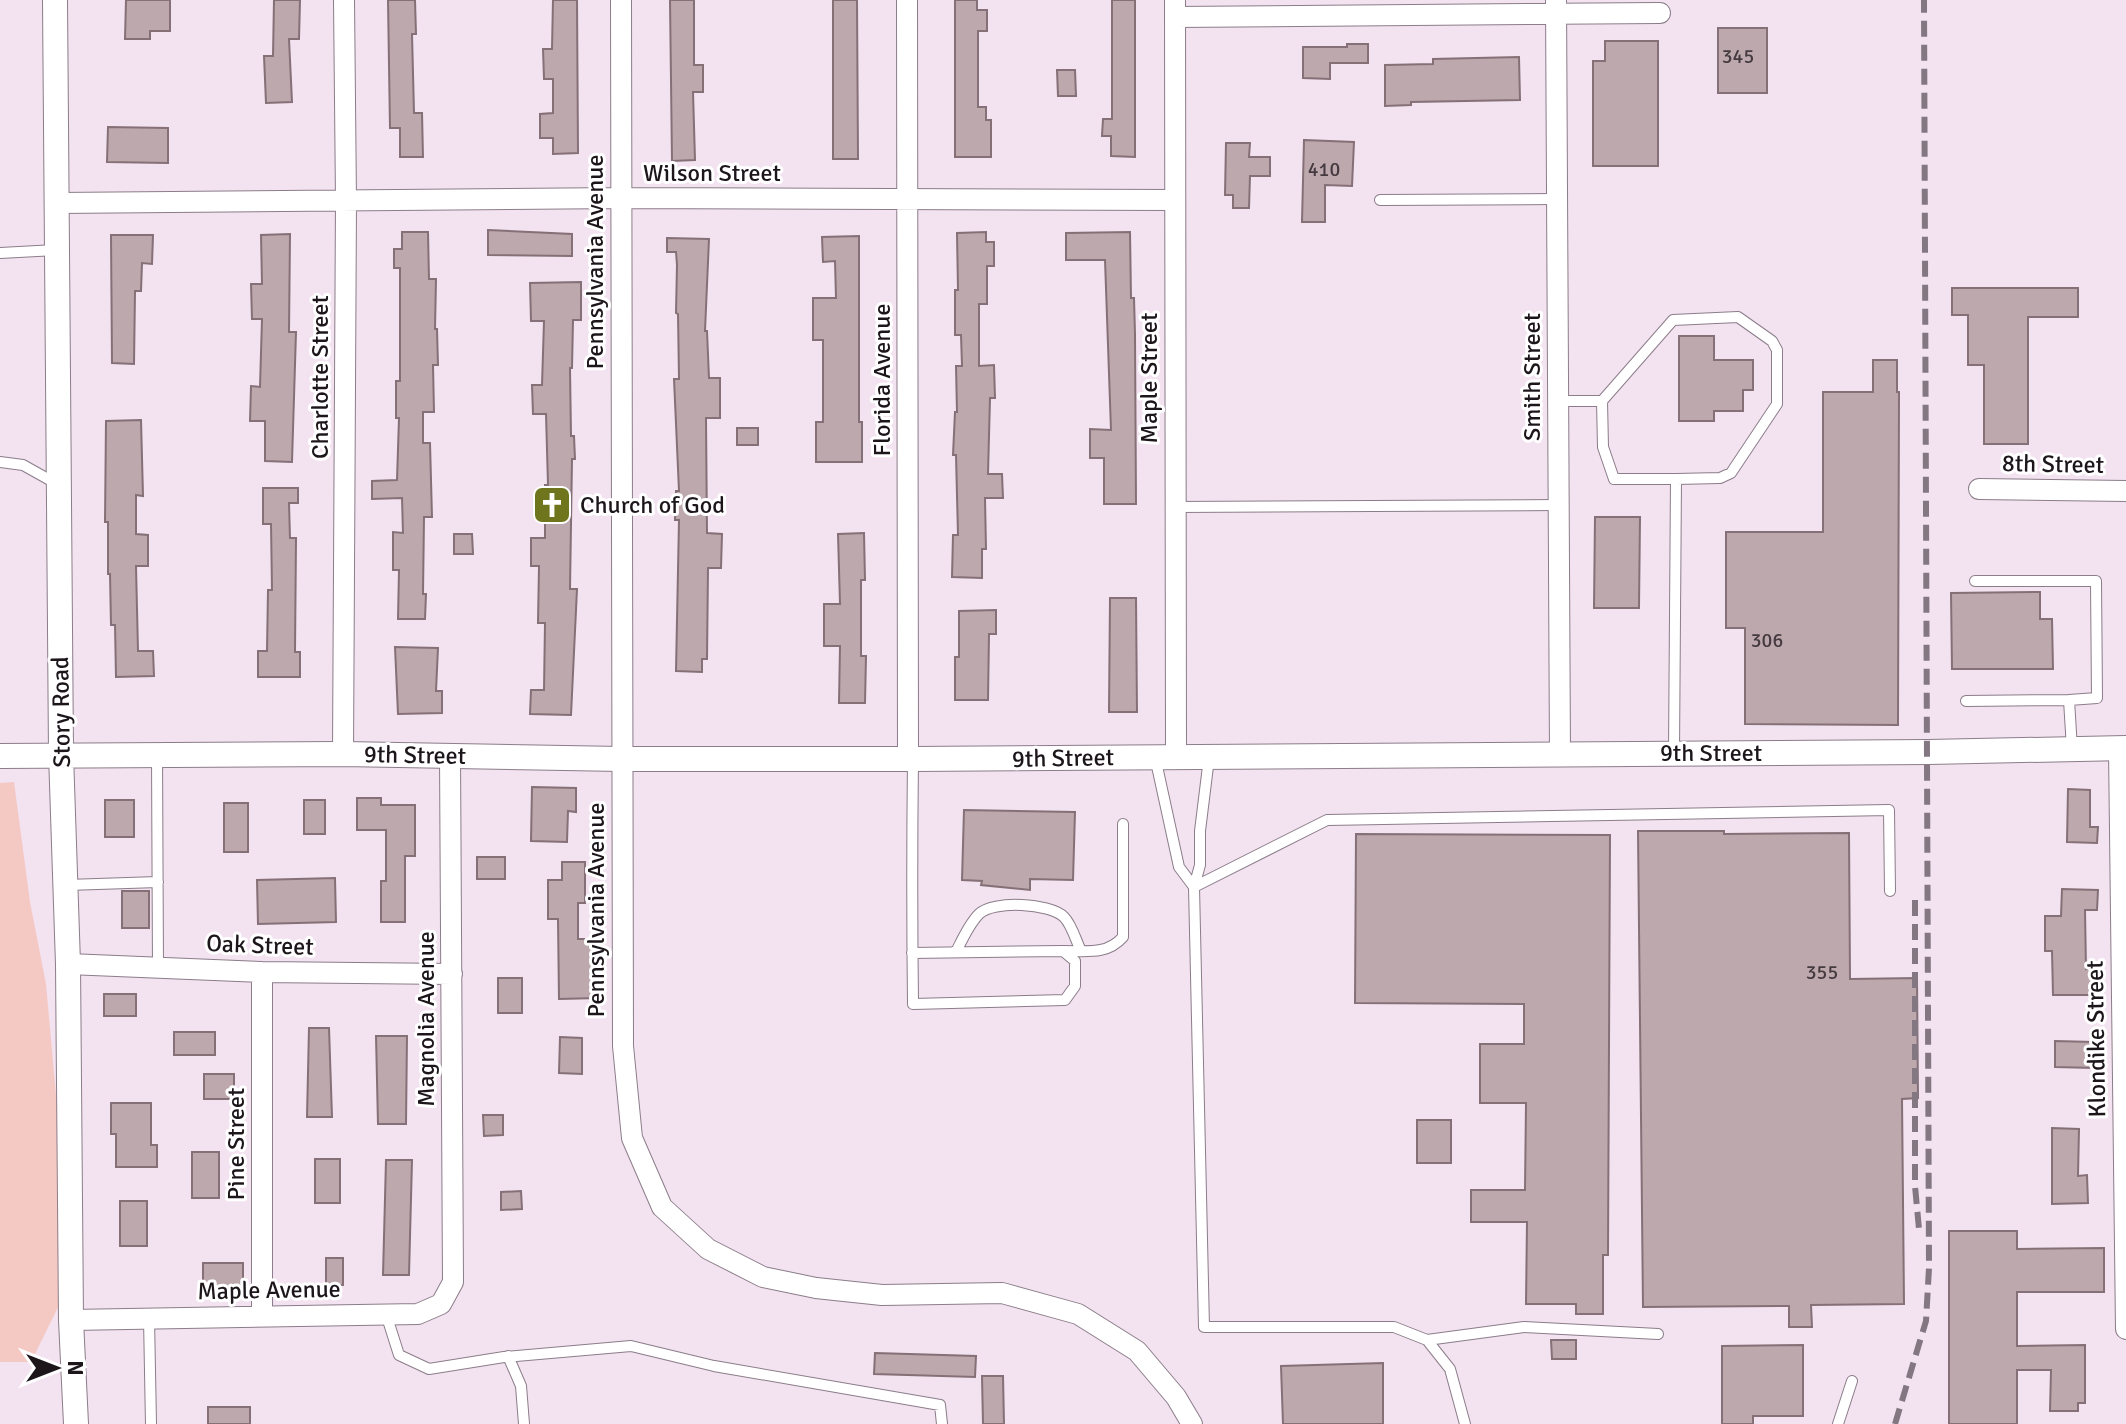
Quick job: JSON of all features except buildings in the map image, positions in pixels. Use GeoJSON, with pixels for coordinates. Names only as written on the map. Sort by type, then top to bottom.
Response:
{"type":"FeatureCollection","features":[{"type":"Feature","properties":{"kind":"street","name":"Story Road"},"geometry":{"type":"LineString","coordinates":[[55,0],[61,754],[68,964],[71,1320],[76,1424]]}},
{"type":"Feature","properties":{"kind":"street","name":"Charlotte Street"},"geometry":{"type":"LineString","coordinates":[[343,754],[344,0]]}},
{"type":"Feature","properties":{"kind":"street","name":"Pennsylvania Avenue"},"geometry":{"type":"LineString","coordinates":[[621,0],[623,1046],[632,1138],[662,1207],[708,1249],[763,1277],[816,1288],[882,1295],[1002,1293],[1078,1314],[1137,1351],[1176,1397],[1192,1424]]}},
{"type":"Feature","properties":{"kind":"street","name":"Florida Avenue"},"geometry":{"type":"LineString","coordinates":[[907,0],[910,759]]}},
{"type":"Feature","properties":{"kind":"street"},"geometry":{"type":"LineString","coordinates":[[1175,9],[1556,6],[1660,13]]}},
{"type":"Feature","properties":{"kind":"street","name":"Smith Street"},"geometry":{"type":"LineString","coordinates":[[1556,6],[1560,754]]}},
{"type":"Feature","properties":{"kind":"street","name":"Maple Street"},"geometry":{"type":"LineString","coordinates":[[1165,756],[1175,507],[1175,9]]}},
{"type":"Feature","properties":{"kind":"street","name":"Wilson Street"},"geometry":{"type":"LineString","coordinates":[[58,203],[621,198],[1175,200]]}},
{"type":"Feature","properties":{"kind":"street","name":"8th Street"},"geometry":{"type":"LineString","coordinates":[[1979,489],[2126,491]]}},
{"type":"Feature","properties":{"kind":"street","name":"9th Street"},"geometry":{"type":"LineString","coordinates":[[0,756],[343,754],[621,759],[910,759],[2122,748]]}},
{"type":"Feature","properties":{"kind":"street","name":"Klondike Street"},"geometry":{"type":"LineString","coordinates":[[2122,748],[2126,1329]]}},
{"type":"Feature","properties":{"kind":"street","name":"Magnolia Avenue"},"geometry":{"type":"LineString","coordinates":[[450,755],[453,1282]]}},
{"type":"Feature","properties":{"kind":"street","name":"Oak Street"},"geometry":{"type":"LineString","coordinates":[[68,964],[262,972],[452,974]]}},
{"type":"Feature","properties":{"kind":"street","name":"Pine Street"},"geometry":{"type":"LineString","coordinates":[[262,972],[262,1316]]}},
{"type":"Feature","properties":{"kind":"street","name":"Maple Avenue"},"geometry":{"type":"LineString","coordinates":[[71,1320],[418,1314],[441,1304],[453,1282]]}},
{"type":"Feature","properties":{"kind":"lane"},"geometry":{"type":"LineString","coordinates":[[1380,200],[1557,199]]}},
{"type":"Feature","properties":{"kind":"lane"},"geometry":{"type":"LineString","coordinates":[[0,253],[58,250]]}},
{"type":"Feature","properties":{"kind":"lane"},"geometry":{"type":"LineString","coordinates":[[1738,317],[1772,341],[1777,350],[1777,404],[1731,473],[1720,478],[1614,479],[1603,447],[1602,401],[1673,320],[1738,317]]}},
{"type":"Feature","properties":{"kind":"lane"},"geometry":{"type":"LineString","coordinates":[[1558,401],[1602,401]]}},
{"type":"Feature","properties":{"kind":"lane"},"geometry":{"type":"LineString","coordinates":[[0,462],[23,465],[59,484]]}},
{"type":"Feature","properties":{"kind":"lane"},"geometry":{"type":"LineString","coordinates":[[1674,753],[1676,479]]}},
{"type":"Feature","properties":{"kind":"lane"},"geometry":{"type":"LineString","coordinates":[[1175,507],[1558,505]]}},
{"type":"Feature","properties":{"kind":"lane"},"geometry":{"type":"LineString","coordinates":[[1966,701],[2097,698],[2096,581],[1975,581]]}},
{"type":"Feature","properties":{"kind":"lane"},"geometry":{"type":"LineString","coordinates":[[2069,700],[2072,749]]}},
{"type":"Feature","properties":{"kind":"lane"},"geometry":{"type":"LineString","coordinates":[[157,754],[158,967]]}},
{"type":"Feature","properties":{"kind":"lane"},"geometry":{"type":"LineString","coordinates":[[1165,756],[1179,867],[1194,887]]}},
{"type":"Feature","properties":{"kind":"lane"},"geometry":{"type":"LineString","coordinates":[[1209,756],[1200,831],[1200,865],[1194,887],[1204,1327],[1394,1327],[1427,1340],[1524,1327],[1658,1334]]}},
{"type":"Feature","properties":{"kind":"lane"},"geometry":{"type":"LineString","coordinates":[[910,759],[913,1004],[1065,1000],[1075,986],[1075,961],[1063,951]]}},
{"type":"Feature","properties":{"kind":"lane"},"geometry":{"type":"LineString","coordinates":[[1194,887],[1327,820],[1889,810],[1890,891]]}},
{"type":"Feature","properties":{"kind":"lane"},"geometry":{"type":"LineString","coordinates":[[912,953],[1104,951],[1123,937],[1123,824]]}},
{"type":"Feature","properties":{"kind":"lane"},"geometry":{"type":"LineString","coordinates":[[65,885],[158,882]]}},
{"type":"Feature","properties":{"kind":"lane"},"geometry":{"type":"LineString","coordinates":[[956,952],[979,914],[988,907],[1031,905],[1052,909],[1066,919],[1081,951]]}},
{"type":"Feature","properties":{"kind":"lane"},"geometry":{"type":"LineString","coordinates":[[386,1314],[399,1355],[429,1369],[508,1356],[631,1346],[714,1366],[940,1405],[942,1424]]}},
{"type":"Feature","properties":{"kind":"lane"},"geometry":{"type":"LineString","coordinates":[[149,1318],[151,1424]]}},
{"type":"Feature","properties":{"kind":"lane"},"geometry":{"type":"LineString","coordinates":[[1427,1340],[1450,1369],[1465,1424]]}},
{"type":"Feature","properties":{"kind":"lane"},"geometry":{"type":"LineString","coordinates":[[508,1356],[521,1386],[524,1424]]}},
{"type":"Feature","properties":{"kind":"lane"},"geometry":{"type":"LineString","coordinates":[[1838,1424],[1852,1381]]}},
{"type":"Feature","properties":{"kind":"shaded area"},"geometry":{"type":"Polygon","coordinates":[[[14,782],[30,902],[46,984],[66,1205],[68,1287],[31,1362],[0,1362],[0,783],[14,782]]]}},
{"type":"Feature","properties":{"kind":"railway"},"geometry":{"type":"LineString","coordinates":[[1895,1424],[1926,1321],[1929,1268],[1924,0]]}},
{"type":"Feature","properties":{"kind":"railway"},"geometry":{"type":"LineString","coordinates":[[1915,900],[1915,1186],[1919,1229]]}},
{"type":"Feature","properties":{"kind":"place","name":"Church of God"},"geometry":{"type":"Point","coordinates":[552,505]}}]}
